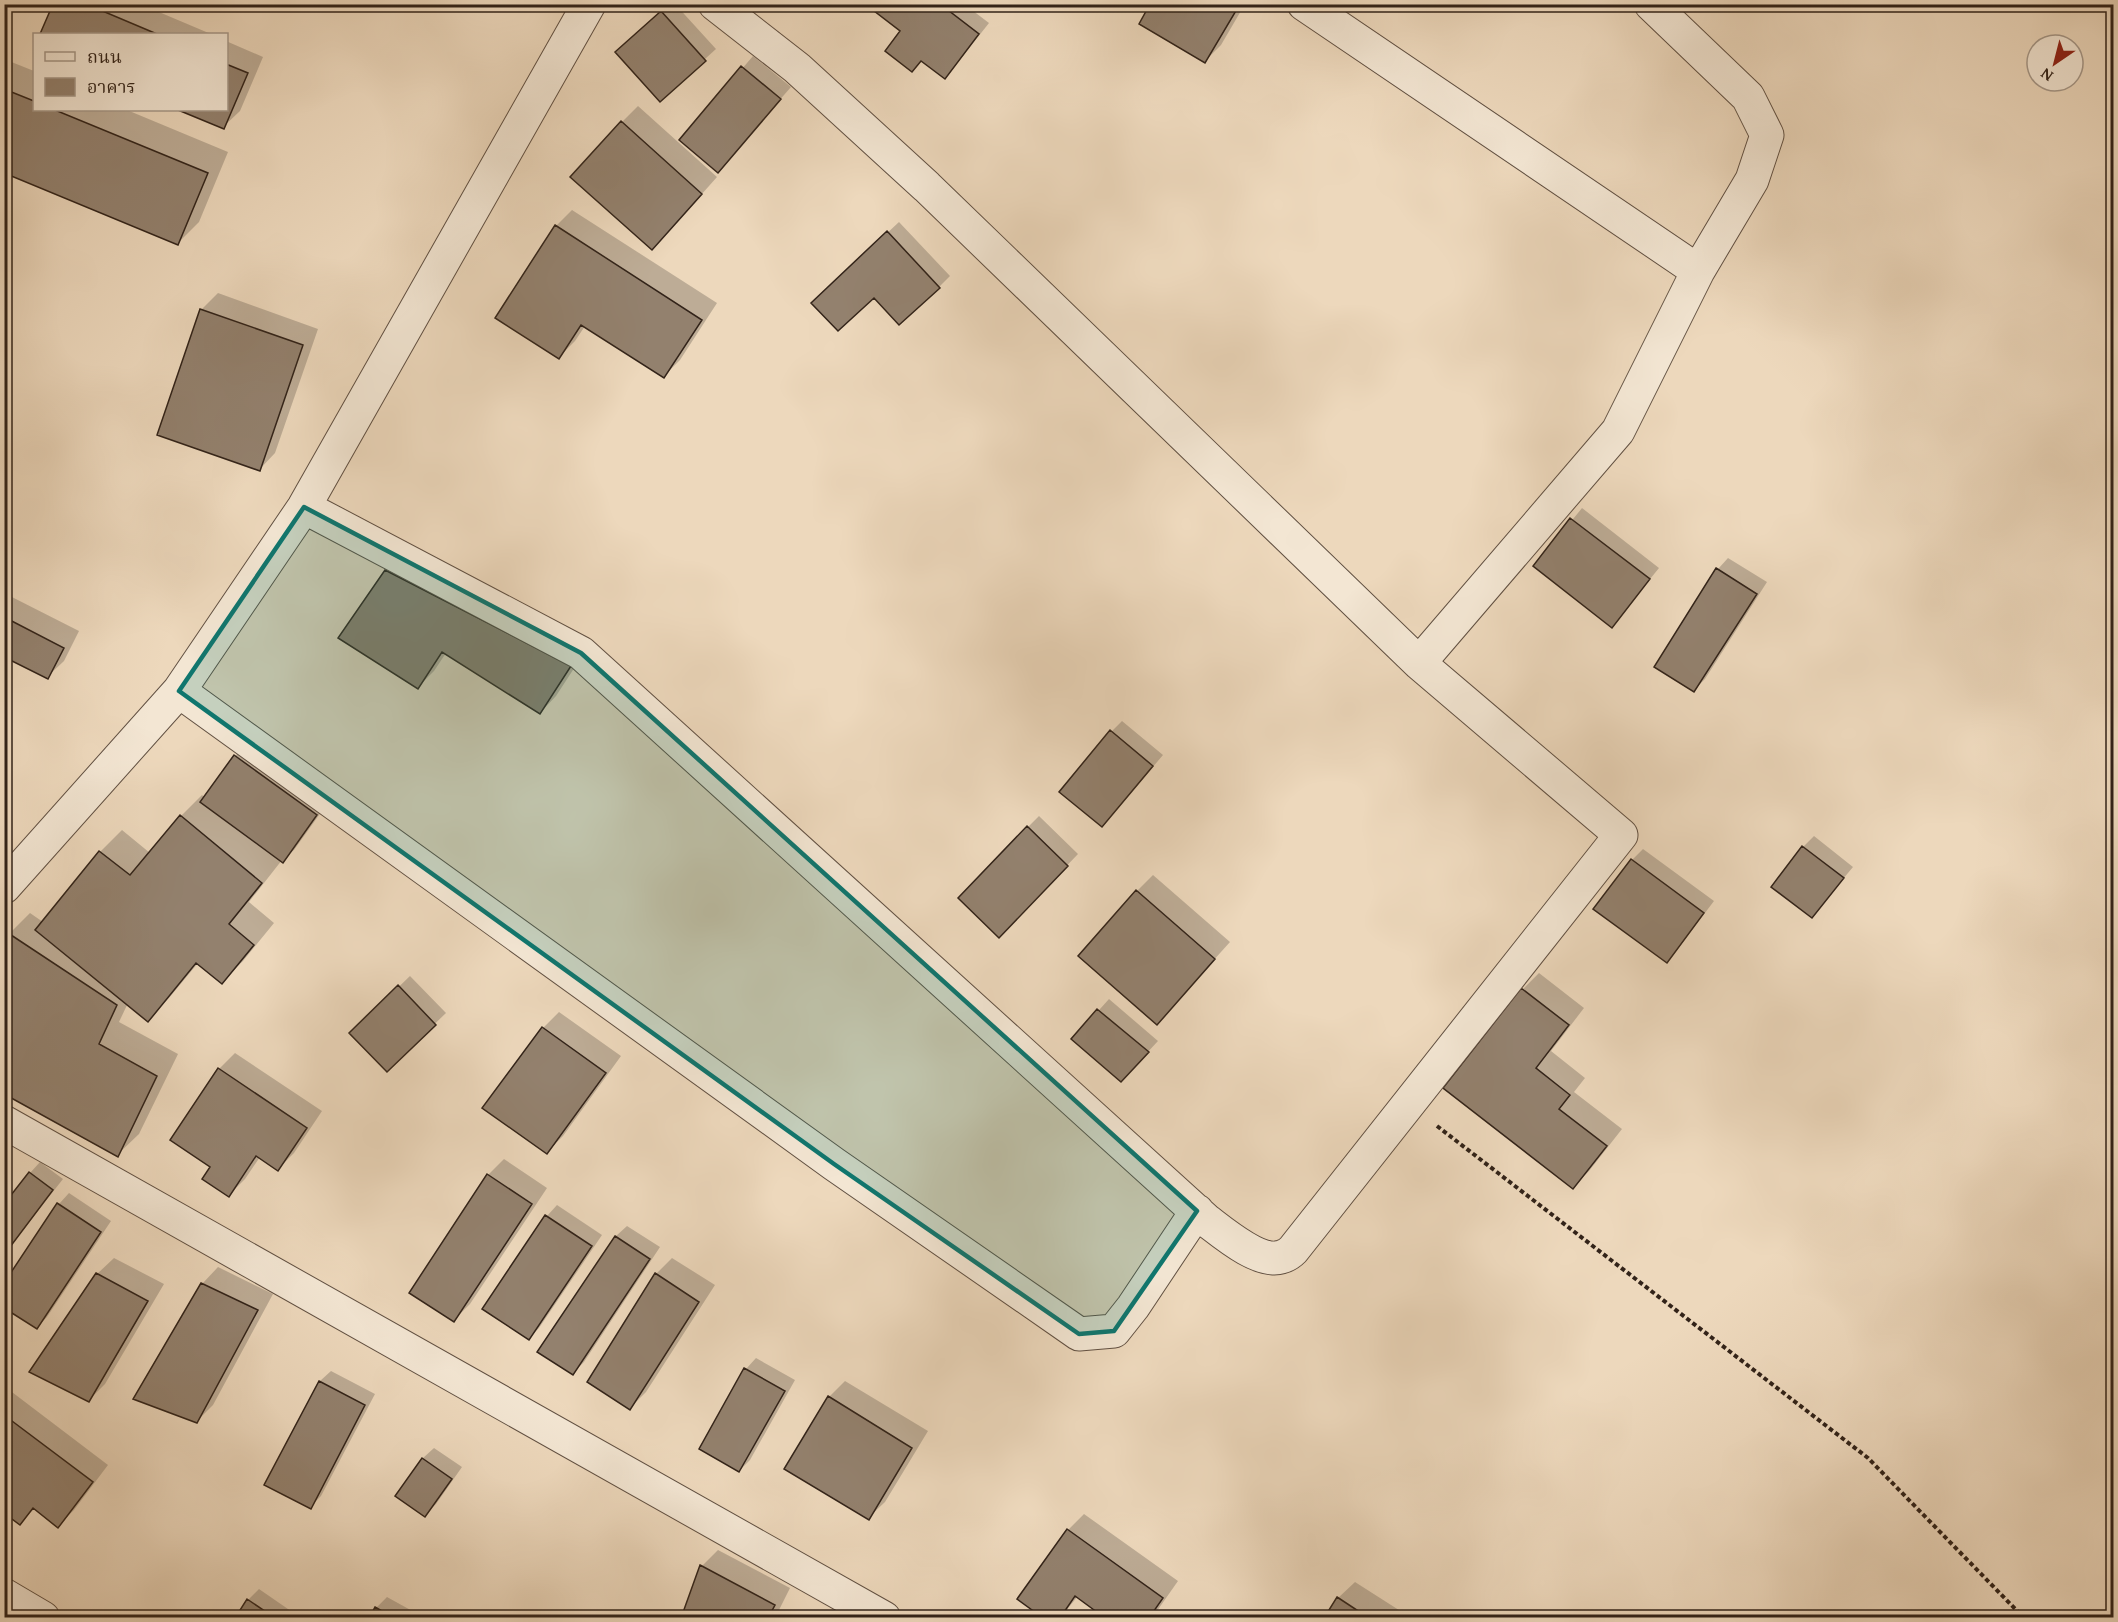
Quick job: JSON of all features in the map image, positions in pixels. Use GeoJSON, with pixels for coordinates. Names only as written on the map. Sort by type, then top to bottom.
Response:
{"type":"FeatureCollection","features":[{"type":"Feature","properties":{"kind":"street"},"geometry":{"type":"LineString","coordinates":[[4,887],[179,691],[304,507],[589,4]]}},
{"type":"Feature","properties":{"kind":"street"},"geometry":{"type":"LineString","coordinates":[[304,507],[581,653],[1197,1211],[1240,1245],[1262,1256],[1280,1258],[1293,1250],[1621,835],[1419,663],[927,187],[797,68],[715,4]]}},
{"type":"Feature","properties":{"kind":"street"},"geometry":{"type":"LineString","coordinates":[[1304,4],[1698,271]]}},
{"type":"Feature","properties":{"kind":"street"},"geometry":{"type":"LineString","coordinates":[[1419,663],[1618,431],[1698,271],[1752,180],[1767,135],[1749,97],[1651,4]]}},
{"type":"Feature","properties":{"kind":"street"},"geometry":{"type":"LineString","coordinates":[[179,691],[834,1164],[1079,1334],[1114,1331],[1134,1306],[1197,1211]]}},
{"type":"Feature","properties":{"kind":"street"},"geometry":{"type":"LineString","coordinates":[[4,1122],[884,1617]]}},
{"type":"Feature","properties":{"kind":"street"},"geometry":{"type":"LineString","coordinates":[[4,1595],[43,1617]]}},
{"type":"Feature","properties":{"kind":"path"},"geometry":{"type":"LineString","coordinates":[[1408,1104],[1868,1458],[2024,1617]]}},
{"type":"Feature","properties":{"kind":"highlighted area"},"geometry":{"type":"Polygon","coordinates":[[[304,507],[581,653],[1197,1211],[1114,1331],[1079,1334],[834,1164],[179,691],[304,507]]]}},
{"type":"Feature","properties":{"kind":"building"},"geometry":{"type":"Polygon","coordinates":[[[53,4],[86,4],[155,33],[40,33],[53,4]]]}},
{"type":"Feature","properties":{"kind":"building"},"geometry":{"type":"Polygon","coordinates":[[[865,4],[940,4],[979,34],[945,79],[921,61],[912,72],[885,51],[900,31],[865,4]]]}},
{"type":"Feature","properties":{"kind":"building"},"geometry":{"type":"Polygon","coordinates":[[[1150,4],[1240,4],[1205,63],[1139,24],[1150,4]]]}},
{"type":"Feature","properties":{"kind":"building"},"geometry":{"type":"Polygon","coordinates":[[[661,11],[706,61],[660,102],[615,52],[661,11]]]}},
{"type":"Feature","properties":{"kind":"building"},"geometry":{"type":"Polygon","coordinates":[[[228,65],[248,73],[224,129],[180,111],[228,111],[228,65]]]}},
{"type":"Feature","properties":{"kind":"building"},"geometry":{"type":"Polygon","coordinates":[[[741,66],[781,99],[718,173],[679,140],[741,66]]]}},
{"type":"Feature","properties":{"kind":"building"},"geometry":{"type":"Polygon","coordinates":[[[4,89],[33,101],[33,111],[57,111],[208,173],[178,245],[4,173],[4,89]]]}},
{"type":"Feature","properties":{"kind":"building"},"geometry":{"type":"Polygon","coordinates":[[[621,121],[702,194],[652,250],[570,177],[621,121]]]}},
{"type":"Feature","properties":{"kind":"building"},"geometry":{"type":"Polygon","coordinates":[[[555,225],[702,320],[664,378],[581,325],[559,359],[495,318],[555,225]]]}},
{"type":"Feature","properties":{"kind":"building"},"geometry":{"type":"Polygon","coordinates":[[[887,231],[940,288],[899,325],[874,298],[838,331],[811,303],[887,231]]]}},
{"type":"Feature","properties":{"kind":"building"},"geometry":{"type":"Polygon","coordinates":[[[200,309],[303,345],[260,471],[157,435],[200,309]]]}},
{"type":"Feature","properties":{"kind":"building"},"geometry":{"type":"Polygon","coordinates":[[[1570,518],[1650,579],[1612,628],[1533,566],[1570,518]]]}},
{"type":"Feature","properties":{"kind":"building"},"geometry":{"type":"Polygon","coordinates":[[[1716,568],[1757,594],[1694,692],[1654,667],[1716,568]]]}},
{"type":"Feature","properties":{"kind":"building"},"geometry":{"type":"Polygon","coordinates":[[[385,570],[571,666],[540,714],[442,652],[418,689],[338,638],[385,570]]]}},
{"type":"Feature","properties":{"kind":"building"},"geometry":{"type":"Polygon","coordinates":[[[4,617],[64,648],[48,679],[4,657],[4,617]]]}},
{"type":"Feature","properties":{"kind":"building"},"geometry":{"type":"Polygon","coordinates":[[[1110,730],[1153,766],[1102,827],[1059,792],[1110,730]]]}},
{"type":"Feature","properties":{"kind":"building"},"geometry":{"type":"Polygon","coordinates":[[[234,755],[317,815],[283,863],[200,802],[234,755]]]}},
{"type":"Feature","properties":{"kind":"building"},"geometry":{"type":"Polygon","coordinates":[[[180,815],[262,883],[229,924],[254,945],[222,984],[196,963],[148,1022],[35,930],[99,851],[130,875],[180,815]]]}},
{"type":"Feature","properties":{"kind":"building"},"geometry":{"type":"Polygon","coordinates":[[[1027,826],[1068,866],[999,938],[958,898],[1027,826]]]}},
{"type":"Feature","properties":{"kind":"building"},"geometry":{"type":"Polygon","coordinates":[[[1802,846],[1844,878],[1812,918],[1771,887],[1802,846]]]}},
{"type":"Feature","properties":{"kind":"building"},"geometry":{"type":"Polygon","coordinates":[[[1631,859],[1704,913],[1667,963],[1593,909],[1631,859]]]}},
{"type":"Feature","properties":{"kind":"building"},"geometry":{"type":"Polygon","coordinates":[[[1136,890],[1215,959],[1157,1025],[1078,956],[1136,890]]]}},
{"type":"Feature","properties":{"kind":"building"},"geometry":{"type":"Polygon","coordinates":[[[8,933],[117,1005],[99,1044],[157,1076],[118,1157],[4,1094],[4,937],[8,933]]]}},
{"type":"Feature","properties":{"kind":"building"},"geometry":{"type":"Polygon","coordinates":[[[398,985],[436,1025],[387,1072],[349,1033],[398,985]]]}},
{"type":"Feature","properties":{"kind":"building"},"geometry":{"type":"Polygon","coordinates":[[[1521,988],[1569,1025],[1536,1068],[1570,1095],[1559,1109],[1607,1146],[1573,1189],[1443,1088],[1521,988]]]}},
{"type":"Feature","properties":{"kind":"building"},"geometry":{"type":"Polygon","coordinates":[[[1097,1009],[1149,1052],[1121,1082],[1071,1039],[1097,1009]]]}},
{"type":"Feature","properties":{"kind":"building"},"geometry":{"type":"Polygon","coordinates":[[[542,1027],[606,1073],[547,1154],[482,1108],[542,1027]]]}},
{"type":"Feature","properties":{"kind":"building"},"geometry":{"type":"Polygon","coordinates":[[[218,1068],[307,1128],[278,1171],[256,1156],[229,1197],[202,1179],[210,1167],[170,1140],[218,1068]]]}},
{"type":"Feature","properties":{"kind":"building"},"geometry":{"type":"Polygon","coordinates":[[[29,1172],[53,1190],[4,1255],[4,1204],[29,1172]]]}},
{"type":"Feature","properties":{"kind":"building"},"geometry":{"type":"Polygon","coordinates":[[[487,1174],[532,1204],[454,1322],[409,1293],[487,1174]]]}},
{"type":"Feature","properties":{"kind":"building"},"geometry":{"type":"Polygon","coordinates":[[[57,1203],[101,1232],[37,1329],[4,1308],[4,1283],[57,1203]]]}},
{"type":"Feature","properties":{"kind":"building"},"geometry":{"type":"Polygon","coordinates":[[[545,1215],[592,1246],[529,1340],[482,1309],[545,1215]]]}},
{"type":"Feature","properties":{"kind":"building"},"geometry":{"type":"Polygon","coordinates":[[[615,1236],[650,1259],[573,1375],[537,1352],[615,1236]]]}},
{"type":"Feature","properties":{"kind":"building"},"geometry":{"type":"Polygon","coordinates":[[[96,1273],[148,1301],[89,1402],[29,1372],[96,1273]]]}},
{"type":"Feature","properties":{"kind":"building"},"geometry":{"type":"Polygon","coordinates":[[[655,1273],[699,1302],[630,1410],[587,1382],[655,1273]]]}},
{"type":"Feature","properties":{"kind":"building"},"geometry":{"type":"Polygon","coordinates":[[[201,1283],[258,1310],[197,1423],[133,1399],[201,1283]]]}},
{"type":"Feature","properties":{"kind":"building"},"geometry":{"type":"Polygon","coordinates":[[[744,1368],[785,1391],[739,1472],[699,1449],[744,1368]]]}},
{"type":"Feature","properties":{"kind":"building"},"geometry":{"type":"Polygon","coordinates":[[[319,1381],[365,1405],[311,1509],[264,1485],[319,1381]]]}},
{"type":"Feature","properties":{"kind":"building"},"geometry":{"type":"Polygon","coordinates":[[[828,1396],[912,1448],[869,1520],[784,1469],[828,1396]]]}},
{"type":"Feature","properties":{"kind":"building"},"geometry":{"type":"Polygon","coordinates":[[[4,1415],[93,1482],[58,1528],[33,1508],[20,1525],[4,1513],[4,1415]]]}},
{"type":"Feature","properties":{"kind":"building"},"geometry":{"type":"Polygon","coordinates":[[[422,1458],[452,1479],[425,1517],[395,1496],[422,1458]]]}},
{"type":"Feature","properties":{"kind":"building"},"geometry":{"type":"Polygon","coordinates":[[[1067,1529],[1163,1598],[1149,1618],[1105,1618],[1075,1596],[1060,1618],[1043,1618],[1017,1599],[1067,1529]]]}},
{"type":"Feature","properties":{"kind":"building"},"geometry":{"type":"Polygon","coordinates":[[[700,1565],[775,1605],[768,1618],[681,1618],[700,1565]]]}},
{"type":"Feature","properties":{"kind":"building"},"geometry":{"type":"Polygon","coordinates":[[[1337,1597],[1369,1618],[1324,1618],[1337,1597]]]}},
{"type":"Feature","properties":{"kind":"building"},"geometry":{"type":"Polygon","coordinates":[[[247,1599],[275,1618],[235,1618],[247,1599]]]}},
{"type":"Feature","properties":{"kind":"building"},"geometry":{"type":"Polygon","coordinates":[[[375,1607],[394,1618],[369,1618],[375,1607]]]}}]}
